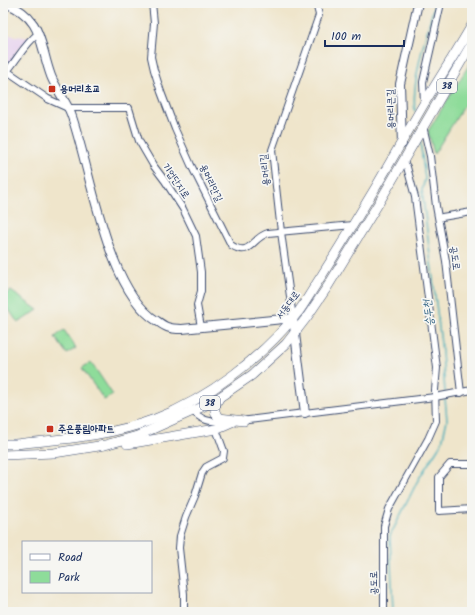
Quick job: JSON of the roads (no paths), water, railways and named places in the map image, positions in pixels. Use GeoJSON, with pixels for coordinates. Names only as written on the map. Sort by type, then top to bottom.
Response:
{"type":"FeatureCollection","features":[{"type":"Feature","properties":{"kind":"main road","name":"서동대로"},"geometry":{"type":"LineString","coordinates":[[3,455],[54,453],[105,445],[137,436],[190,408],[236,374],[266,347],[300,309],[353,225],[423,105],[472,25]]}},
{"type":"Feature","properties":{"kind":"main road","name":"서동대로"},"geometry":{"type":"LineString","coordinates":[[3,444],[96,435],[127,428],[211,403],[252,375],[286,344],[307,317],[343,263],[472,43]]}},
{"type":"Feature","properties":{"kind":"main road"},"geometry":{"type":"LineString","coordinates":[[220,397],[215,407],[215,413],[219,418],[244,421]]}},
{"type":"Feature","properties":{"kind":"main road"},"geometry":{"type":"LineString","coordinates":[[105,445],[123,444],[216,429],[232,422]]}},
{"type":"Feature","properties":{"kind":"street"},"geometry":{"type":"LineString","coordinates":[[5,3],[15,7],[25,14],[39,33],[52,77],[73,121],[111,253],[129,293],[140,308],[166,327],[182,329],[293,318],[296,330],[305,413]]}},
{"type":"Feature","properties":{"kind":"street","name":"용머리안길"},"geometry":{"type":"LineString","coordinates":[[152,3],[154,23],[151,57],[154,70],[175,129],[231,245],[238,249],[245,249],[250,247],[256,239],[262,235],[353,225]]}},
{"type":"Feature","properties":{"kind":"street","name":"용머리길"},"geometry":{"type":"LineString","coordinates":[[293,318],[281,232],[272,150],[319,15],[316,3]]}},
{"type":"Feature","properties":{"kind":"street","name":"용머리큰길"},"geometry":{"type":"LineString","coordinates":[[403,141],[400,84],[418,3]]}},
{"type":"Feature","properties":{"kind":"street"},"geometry":{"type":"LineString","coordinates":[[423,105],[423,82],[441,3]]}},
{"type":"Feature","properties":{"kind":"street"},"geometry":{"type":"LineString","coordinates":[[39,33],[25,46],[5,74],[48,99],[68,108]]}},
{"type":"Feature","properties":{"kind":"street","name":"기업단지로"},"geometry":{"type":"LineString","coordinates":[[68,108],[129,108],[139,141],[153,165],[165,180],[183,209],[196,236],[201,272],[201,292],[197,305],[201,327]]}},
{"type":"Feature","properties":{"kind":"street","name":"공도로"},"geometry":{"type":"LineString","coordinates":[[422,128],[430,156],[436,206],[446,261],[458,394]]}},
{"type":"Feature","properties":{"kind":"street","name":"공도로"},"geometry":{"type":"LineString","coordinates":[[384,612],[384,526],[389,509],[404,485],[431,433],[436,421],[438,397],[437,368],[415,196],[404,158]]}},
{"type":"Feature","properties":{"kind":"street"},"geometry":{"type":"LineString","coordinates":[[442,216],[472,212]]}},
{"type":"Feature","properties":{"kind":"street"},"geometry":{"type":"LineString","coordinates":[[190,408],[203,420],[211,422],[232,422],[438,397],[472,390]]}},
{"type":"Feature","properties":{"kind":"street"},"geometry":{"type":"LineString","coordinates":[[184,612],[184,594],[179,548],[180,536],[202,473],[206,467],[224,458],[224,451],[216,429]]}},
{"type":"Feature","properties":{"kind":"street"},"geometry":{"type":"LineString","coordinates":[[472,464],[450,464],[440,477],[440,511],[472,509]]}},
{"type":"Feature","properties":{"kind":"waterway","name":"승두천"},"geometry":{"type":"LineString","coordinates":[[415,111],[414,99],[417,72],[435,3]]}},
{"type":"Feature","properties":{"kind":"waterway","name":"승두천"},"geometry":{"type":"LineString","coordinates":[[420,140],[425,179],[422,190],[442,352],[445,392]]}},
{"type":"Feature","properties":{"kind":"waterway","name":"승두천"},"geometry":{"type":"LineString","coordinates":[[393,612],[390,536],[418,480],[442,442],[447,420],[445,398]]}},
{"type":"Feature","properties":{"kind":"place","name":"용머리초교"},"geometry":{"type":"Point","coordinates":[52,89]}},
{"type":"Feature","properties":{"kind":"place","name":"주은풍림아파트"},"geometry":{"type":"Point","coordinates":[50,429]}}]}
